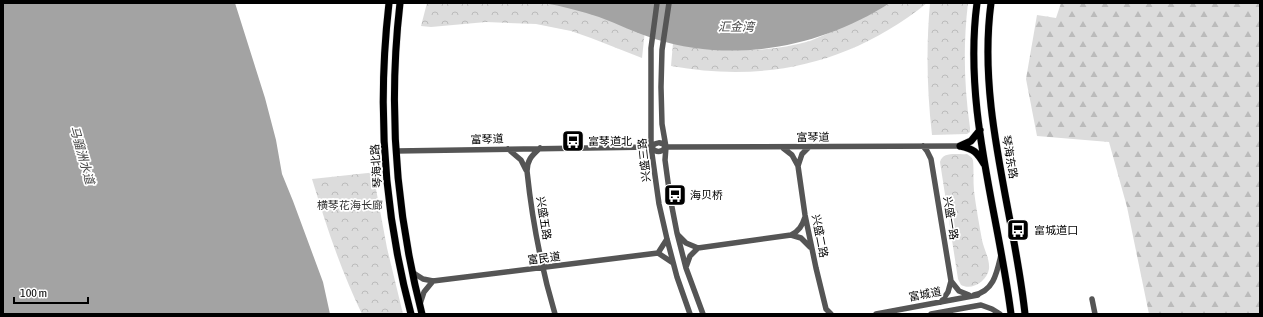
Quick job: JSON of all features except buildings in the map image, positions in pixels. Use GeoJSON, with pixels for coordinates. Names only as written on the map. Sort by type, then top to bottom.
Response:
{"type":"FeatureCollection","features":[{"type":"Feature","properties":{"kind":"main road","name":"琴海北路"},"geometry":{"type":"LineString","coordinates":[[389,3],[387,14],[384,93],[387,174],[395,240],[410,314]]}},
{"type":"Feature","properties":{"kind":"main road","name":"琴海北路"},"geometry":{"type":"LineString","coordinates":[[400,3],[395,73],[396,151],[403,216],[412,272],[422,314]]}},
{"type":"Feature","properties":{"kind":"main road","name":"琴海东路"},"geometry":{"type":"LineString","coordinates":[[991,3],[987,53],[990,100],[1025,314]]}},
{"type":"Feature","properties":{"kind":"main road"},"geometry":{"type":"LineString","coordinates":[[976,5],[974,72],[980,130],[1012,314]]}},
{"type":"Feature","properties":{"kind":"main road"},"geometry":{"type":"LineString","coordinates":[[975,20],[979,14],[983,13],[989,21]]}},
{"type":"Feature","properties":{"kind":"main road"},"geometry":{"type":"LineString","coordinates":[[960,146],[971,141],[980,130]]}},
{"type":"Feature","properties":{"kind":"main road"},"geometry":{"type":"LineString","coordinates":[[960,146],[970,148],[975,151],[986,167]]}},
{"type":"Feature","properties":{"kind":"street","name":"兴盛三路"},"geometry":{"type":"LineString","coordinates":[[657,3],[651,48],[651,147],[659,204],[673,263],[688,312]]}},
{"type":"Feature","properties":{"kind":"street","name":"兴盛三路"},"geometry":{"type":"LineString","coordinates":[[669,3],[662,50],[661,105],[662,124],[666,148],[665,160],[667,179],[677,233],[686,268],[703,314]]}},
{"type":"Feature","properties":{"kind":"street","name":"富琴道"},"geometry":{"type":"LineString","coordinates":[[396,151],[651,147],[656,142],[660,142],[666,148],[960,146]]}},
{"type":"Feature","properties":{"kind":"street","name":"兴盛一路"},"geometry":{"type":"LineString","coordinates":[[923,146],[931,159],[951,281]]}},
{"type":"Feature","properties":{"kind":"street"},"geometry":{"type":"LineString","coordinates":[[931,159],[939,146]]}},
{"type":"Feature","properties":{"kind":"street"},"geometry":{"type":"LineString","coordinates":[[526,170],[530,158],[540,148]]}},
{"type":"Feature","properties":{"kind":"street"},"geometry":{"type":"LineString","coordinates":[[782,148],[792,155],[798,166]]}},
{"type":"Feature","properties":{"kind":"street"},"geometry":{"type":"LineString","coordinates":[[798,166],[802,154],[809,148]]}},
{"type":"Feature","properties":{"kind":"street"},"geometry":{"type":"LineString","coordinates":[[508,149],[521,160],[526,170]]}},
{"type":"Feature","properties":{"kind":"street","name":"兴盛二路"},"geometry":{"type":"LineString","coordinates":[[798,166],[805,215],[825,312],[832,314]]}},
{"type":"Feature","properties":{"kind":"street","name":"兴盛五路"},"geometry":{"type":"LineString","coordinates":[[526,170],[534,225],[555,314]]}},
{"type":"Feature","properties":{"kind":"street"},"geometry":{"type":"LineString","coordinates":[[677,233],[686,243],[698,248],[791,235],[798,231],[801,227],[805,215]]}},
{"type":"Feature","properties":{"kind":"street"},"geometry":{"type":"LineString","coordinates":[[791,235],[801,238],[812,249]]}},
{"type":"Feature","properties":{"kind":"street"},"geometry":{"type":"LineString","coordinates":[[667,239],[658,253],[673,263]]}},
{"type":"Feature","properties":{"kind":"street"},"geometry":{"type":"LineString","coordinates":[[686,268],[690,256],[698,248]]}},
{"type":"Feature","properties":{"kind":"street","name":"富民道"},"geometry":{"type":"LineString","coordinates":[[433,281],[658,253]]}},
{"type":"Feature","properties":{"kind":"street"},"geometry":{"type":"LineString","coordinates":[[951,281],[959,291],[974,295],[990,287],[994,281],[1002,254]]}},
{"type":"Feature","properties":{"kind":"street"},"geometry":{"type":"LineString","coordinates":[[412,272],[423,279],[433,281],[424,292],[420,305]]}},
{"type":"Feature","properties":{"kind":"street"},"geometry":{"type":"LineString","coordinates":[[941,302],[948,292],[951,281]]}},
{"type":"Feature","properties":{"kind":"street","name":"富城道"},"geometry":{"type":"LineString","coordinates":[[876,314],[974,295]]}},
{"type":"Feature","properties":{"kind":"street"},"geometry":{"type":"LineString","coordinates":[[1092,299],[1095,314]]}},
{"type":"Feature","properties":{"kind":"street","name":"富城道"},"geometry":{"type":"LineString","coordinates":[[930,314],[945,313],[966,307],[981,305],[1000,314]]}},
{"type":"Feature","properties":{"kind":"street"},"geometry":{"type":"LineString","coordinates":[[962,314],[966,307]]}},
{"type":"Feature","properties":{"kind":"green space"},"geometry":{"type":"Polygon","coordinates":[[[427,3],[648,3],[642,58],[571,31],[536,24],[486,22],[431,27],[421,26],[427,3]]]}},
{"type":"Feature","properties":{"kind":"green space"},"geometry":{"type":"Polygon","coordinates":[[[890,3],[927,3],[898,24],[868,41],[838,54],[806,64],[774,70],[740,72],[706,71],[671,66],[673,43],[724,50],[758,50],[793,45],[810,41],[822,36],[866,16],[890,3]]]}},
{"type":"Feature","properties":{"kind":"green space"},"geometry":{"type":"Polygon","coordinates":[[[930,3],[968,3],[965,34],[965,66],[966,97],[970,132],[967,134],[932,135],[928,69],[930,3]]]}},
{"type":"Feature","properties":{"kind":"green space"},"geometry":{"type":"Polygon","coordinates":[[[1061,3],[1260,3],[1260,314],[1149,314],[1127,207],[1109,142],[1037,136],[1026,79],[1037,15],[1056,18],[1061,3]]]}},
{"type":"Feature","properties":{"kind":"green space"},"geometry":{"type":"Polygon","coordinates":[[[967,154],[973,160],[976,203],[982,240],[989,265],[988,273],[982,281],[970,287],[961,285],[958,279],[940,162],[944,156],[947,155],[967,154]]]}},
{"type":"Feature","properties":{"kind":"green space","name":"横琴花海长廊"},"geometry":{"type":"Polygon","coordinates":[[[377,172],[376,189],[387,248],[403,314],[362,314],[334,248],[312,179],[377,172]]]}},
{"type":"Feature","properties":{"kind":"water","name":"马骝洲水道"},"geometry":{"type":"Polygon","coordinates":[[[3,3],[235,3],[265,98],[276,140],[282,174],[323,282],[330,314],[3,314],[3,3]]]}},
{"type":"Feature","properties":{"kind":"water","name":"汇金湾"},"geometry":{"type":"Polygon","coordinates":[[[543,3],[890,3],[835,31],[806,40],[777,47],[746,50],[716,50],[685,46],[655,39],[592,15],[543,3]]]}},
{"type":"Feature","properties":{"kind":"place","name":"富琴道北"},"geometry":{"type":"Point","coordinates":[573,141]}},
{"type":"Feature","properties":{"kind":"place","name":"海贝桥"},"geometry":{"type":"Point","coordinates":[675,195]}},
{"type":"Feature","properties":{"kind":"place","name":"富城道口"},"geometry":{"type":"Point","coordinates":[1018,230]}}]}
